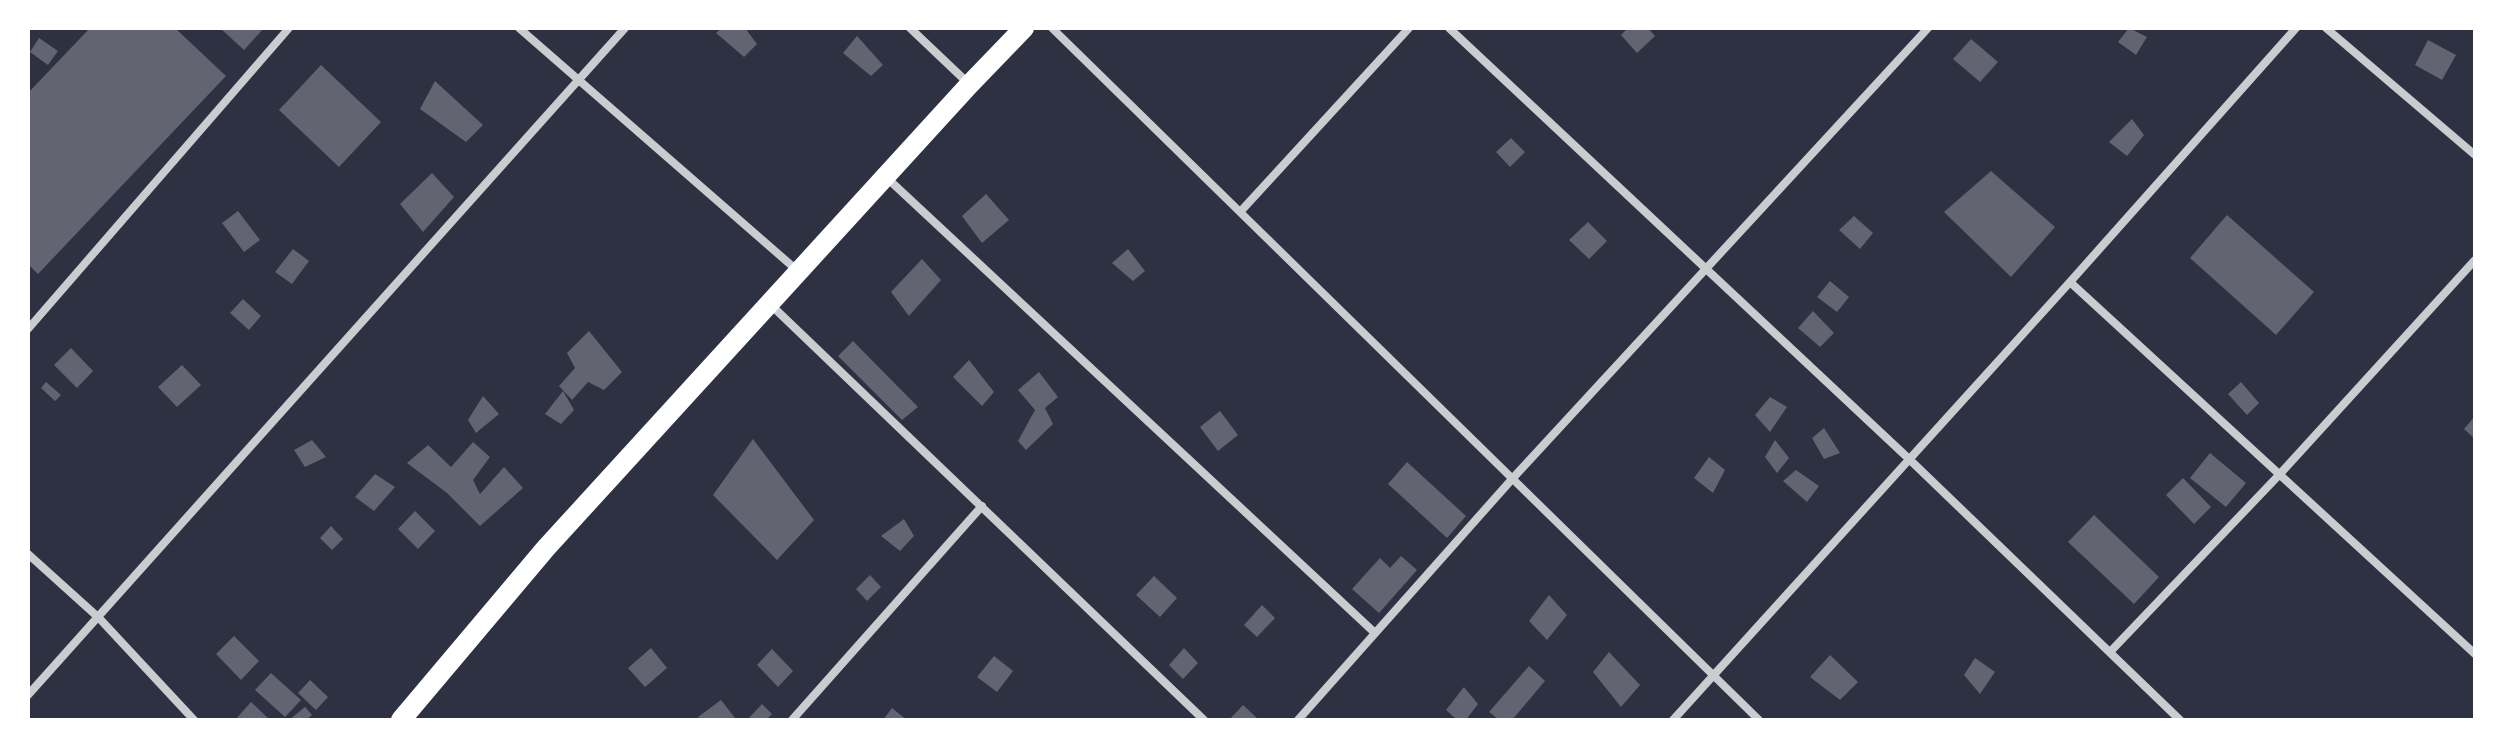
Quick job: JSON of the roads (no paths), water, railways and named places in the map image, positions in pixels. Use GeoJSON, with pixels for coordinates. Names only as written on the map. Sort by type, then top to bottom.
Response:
{"type":"FeatureCollection","features":[{"type":"Feature","properties":{"kind":"main road"},"geometry":{"type":"LineString","coordinates":[[401,720],[546,548],[1024,28]]}},
{"type":"Feature","properties":{"kind":"street"},"geometry":{"type":"LineString","coordinates":[[28,329],[289,28]]}},
{"type":"Feature","properties":{"kind":"street"},"geometry":{"type":"LineString","coordinates":[[519,28],[800,272]]}},
{"type":"Feature","properties":{"kind":"street"},"geometry":{"type":"LineString","coordinates":[[28,695],[625,28]]}},
{"type":"Feature","properties":{"kind":"street"},"geometry":{"type":"LineString","coordinates":[[910,28],[969,85]]}},
{"type":"Feature","properties":{"kind":"street"},"geometry":{"type":"LineString","coordinates":[[1052,28],[1759,720]]}},
{"type":"Feature","properties":{"kind":"street"},"geometry":{"type":"LineString","coordinates":[[1241,211],[1409,28]]}},
{"type":"Feature","properties":{"kind":"street"},"geometry":{"type":"LineString","coordinates":[[1449,28],[1908,458],[2180,720]]}},
{"type":"Feature","properties":{"kind":"street"},"geometry":{"type":"LineString","coordinates":[[1298,720],[1513,478],[1928,28]]}},
{"type":"Feature","properties":{"kind":"street"},"geometry":{"type":"LineString","coordinates":[[1673,720],[2296,28]]}},
{"type":"Feature","properties":{"kind":"street"},"geometry":{"type":"LineString","coordinates":[[2326,28],[2475,155]]}},
{"type":"Feature","properties":{"kind":"street"},"geometry":{"type":"LineString","coordinates":[[885,177],[1375,633]]}},
{"type":"Feature","properties":{"kind":"street"},"geometry":{"type":"LineString","coordinates":[[2110,652],[2279,475],[2475,260]]}},
{"type":"Feature","properties":{"kind":"street"},"geometry":{"type":"LineString","coordinates":[[2070,282],[2475,654]]}},
{"type":"Feature","properties":{"kind":"street"},"geometry":{"type":"LineString","coordinates":[[770,304],[1204,720]]}},
{"type":"Feature","properties":{"kind":"street"},"geometry":{"type":"LineString","coordinates":[[792,720],[982,506]]}},
{"type":"Feature","properties":{"kind":"street"},"geometry":{"type":"LineString","coordinates":[[28,554],[99,618],[194,720]]}}]}
